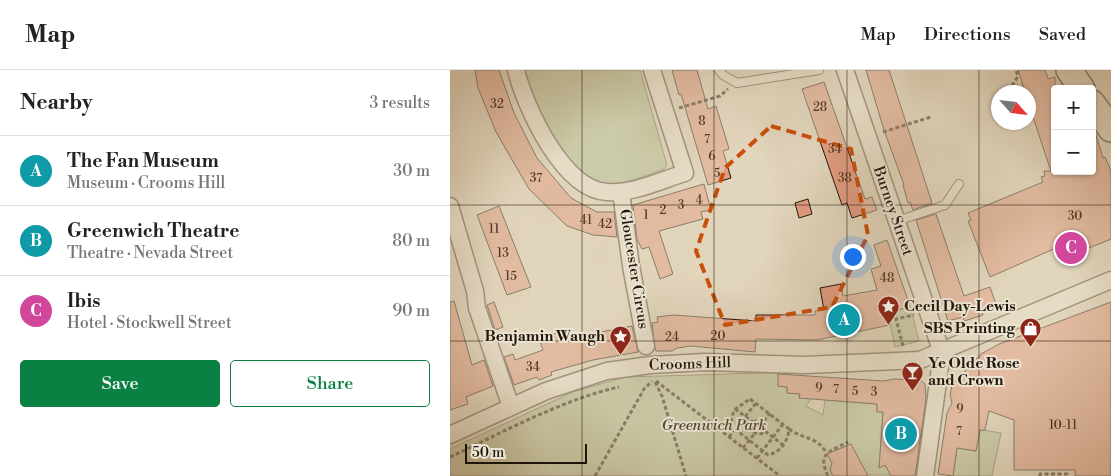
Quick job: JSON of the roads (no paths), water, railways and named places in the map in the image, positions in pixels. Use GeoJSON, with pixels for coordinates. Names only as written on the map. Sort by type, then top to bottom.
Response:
{"type":"FeatureCollection","features":[{"type":"Feature","properties":{"kind":"main road"},"geometry":{"type":"LineString","coordinates":[[1069,70],[1079,85]]}},
{"type":"Feature","properties":{"kind":"main road"},"geometry":{"type":"LineString","coordinates":[[1096,108],[1111,129]]}},
{"type":"Feature","properties":{"kind":"street","name":"Gloucester Circus"},"geometry":{"type":"LineString","coordinates":[[516,70],[531,112],[569,172],[590,188],[606,192],[622,192],[685,173],[652,70]]}},
{"type":"Feature","properties":{"kind":"street","name":"Burney Street"},"geometry":{"type":"LineString","coordinates":[[845,70],[942,353]]}},
{"type":"Feature","properties":{"kind":"street","name":"Gloucester Circus"},"geometry":{"type":"LineString","coordinates":[[622,192],[631,266],[646,346]]}},
{"type":"Feature","properties":{"kind":"street"},"geometry":{"type":"LineString","coordinates":[[450,206],[476,291],[477,308],[511,407]]}},
{"type":"Feature","properties":{"kind":"street","name":"Crooms Hill"},"geometry":{"type":"LineString","coordinates":[[450,436],[571,381],[608,371],[650,365],[704,362],[805,365],[920,360],[942,353],[1011,321],[1111,280]]}},
{"type":"Feature","properties":{"kind":"street"},"geometry":{"type":"LineString","coordinates":[[926,476],[942,353]]}},
{"type":"Feature","properties":{"kind":"lane"},"geometry":{"type":"LineString","coordinates":[[719,70],[723,75],[736,83],[819,70]]}},
{"type":"Feature","properties":{"kind":"lane"},"geometry":{"type":"LineString","coordinates":[[897,222],[945,205],[957,188]]}},
{"type":"Feature","properties":{"kind":"place","name":"Ibis"},"geometry":{"type":"Point","coordinates":[1071,248]}},
{"type":"Feature","properties":{"kind":"place","name":"The Fan Museum"},"geometry":{"type":"Point","coordinates":[844,320]}},
{"type":"Feature","properties":{"kind":"place","name":"Cecil Day-Lewis"},"geometry":{"type":"Point","coordinates":[888,325]}},
{"type":"Feature","properties":{"kind":"place","name":"SBS Printing"},"geometry":{"type":"Point","coordinates":[1031,347]}},
{"type":"Feature","properties":{"kind":"place","name":"Benjamin Waugh"},"geometry":{"type":"Point","coordinates":[621,355]}},
{"type":"Feature","properties":{"kind":"place","name":"Ye Olde Rose and Crown"},"geometry":{"type":"Point","coordinates":[912,391]}},
{"type":"Feature","properties":{"kind":"place","name":"Greenwich Theatre"},"geometry":{"type":"Point","coordinates":[901,434]}},
{"type":"Feature","properties":{"kind":"park label","name":"Greenwich Park"},"geometry":{"type":"Point","coordinates":[714,425]}}]}
